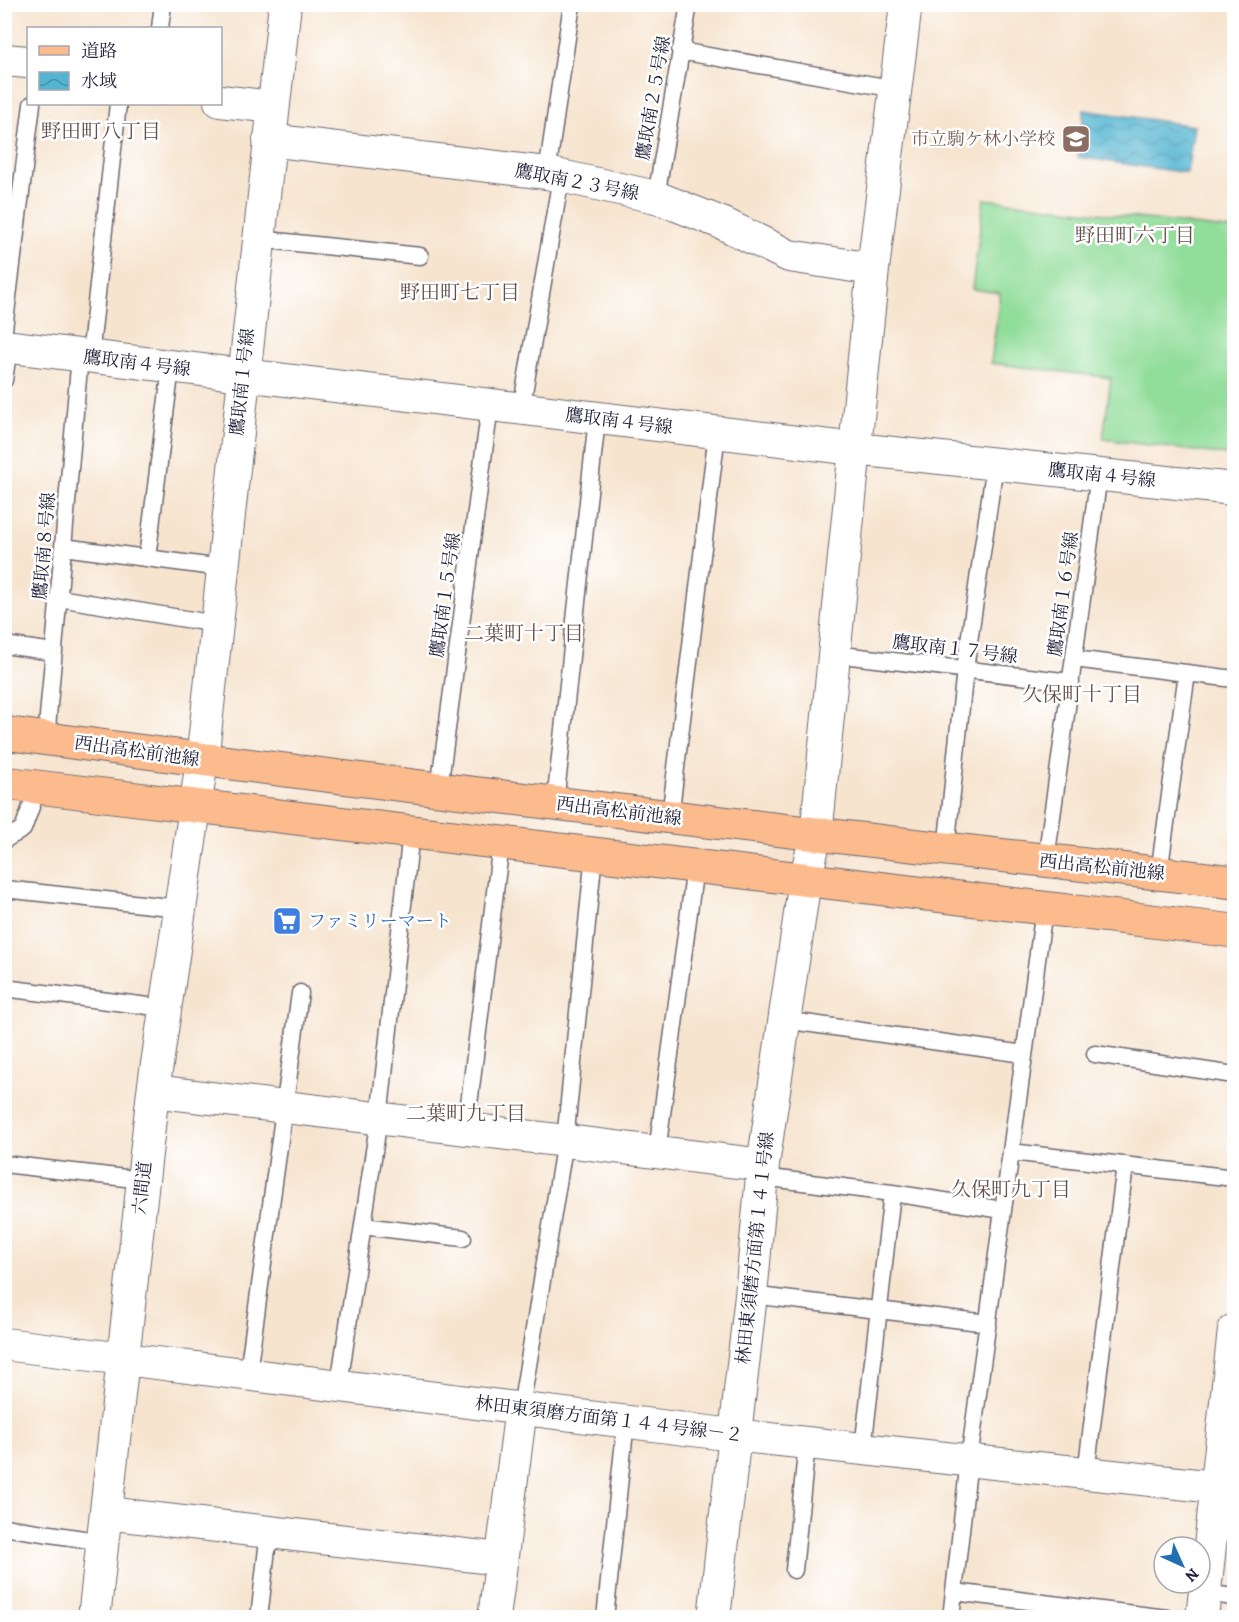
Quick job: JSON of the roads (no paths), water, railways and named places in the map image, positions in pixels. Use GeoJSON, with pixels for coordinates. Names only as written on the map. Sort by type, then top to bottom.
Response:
{"type":"FeatureCollection","features":[{"type":"Feature","properties":{"kind":"main road","name":"西出高松前池線"},"geometry":{"type":"LineString","coordinates":[[4,733],[202,760],[816,835],[1234,882]]}},
{"type":"Feature","properties":{"kind":"main road"},"geometry":{"type":"LineString","coordinates":[[4,783],[1234,931]]}},
{"type":"Feature","properties":{"kind":"street","name":"鷹取南１号線"},"geometry":{"type":"LineString","coordinates":[[202,760],[285,4]]}},
{"type":"Feature","properties":{"kind":"street","name":"林田東須磨方面第１４１号線"},"geometry":{"type":"LineString","coordinates":[[714,1617],[733,1435],[751,1295],[762,1171],[805,880],[816,835],[873,269],[906,4]]}},
{"type":"Feature","properties":{"kind":"street"},"geometry":{"type":"LineString","coordinates":[[4,60],[27,62]]}},
{"type":"Feature","properties":{"kind":"street"},"geometry":{"type":"LineString","coordinates":[[222,101],[273,107]]}},
{"type":"Feature","properties":{"kind":"street","name":"鷹取南２３号線"},"geometry":{"type":"LineString","coordinates":[[269,140],[554,175],[656,197],[724,224],[789,256],[873,269]]}},
{"type":"Feature","properties":{"kind":"street","name":"鷹取南４号線"},"geometry":{"type":"LineString","coordinates":[[6,340],[85,356],[521,410],[855,449],[1234,489]]}},
{"type":"Feature","properties":{"kind":"street","name":"六間道"},"geometry":{"type":"LineString","coordinates":[[94,1617],[153,1091],[202,760]]}},
{"type":"Feature","properties":{"kind":"street"},"geometry":{"type":"LineString","coordinates":[[153,1091],[657,1152],[762,1171]]}},
{"type":"Feature","properties":{"kind":"street"},"geometry":{"type":"LineString","coordinates":[[1213,1603],[1225,1488],[1234,1330]]}},
{"type":"Feature","properties":{"kind":"street","name":"林田東須磨方面第１４４号線－２"},"geometry":{"type":"LineString","coordinates":[[4,1344],[123,1357],[733,1435],[1225,1488]]}},
{"type":"Feature","properties":{"kind":"street"},"geometry":{"type":"LineString","coordinates":[[494,1617],[521,1408]]}},
{"type":"Feature","properties":{"kind":"street"},"geometry":{"type":"LineString","coordinates":[[104,1528],[269,1531],[500,1559]]}},
{"type":"Feature","properties":{"kind":"lane"},"geometry":{"type":"LineString","coordinates":[[160,27],[163,4]]}},
{"type":"Feature","properties":{"kind":"lane"},"geometry":{"type":"LineString","coordinates":[[521,410],[554,175],[572,4]]}},
{"type":"Feature","properties":{"kind":"lane","name":"鷹取南２５号線"},"geometry":{"type":"LineString","coordinates":[[656,197],[688,4]]}},
{"type":"Feature","properties":{"kind":"lane"},"geometry":{"type":"LineString","coordinates":[[680,51],[896,89]]}},
{"type":"Feature","properties":{"kind":"lane"},"geometry":{"type":"LineString","coordinates":[[4,380],[6,340],[32,105]]}},
{"type":"Feature","properties":{"kind":"lane","name":"鷹取南８号線"},"geometry":{"type":"LineString","coordinates":[[46,739],[63,547],[118,105]]}},
{"type":"Feature","properties":{"kind":"lane"},"geometry":{"type":"LineString","coordinates":[[258,239],[420,256]]}},
{"type":"Feature","properties":{"kind":"lane"},"geometry":{"type":"LineString","coordinates":[[147,558],[171,367]]}},
{"type":"Feature","properties":{"kind":"lane","name":"鷹取南１５号線"},"geometry":{"type":"LineString","coordinates":[[439,789],[490,406]]}},
{"type":"Feature","properties":{"kind":"lane"},"geometry":{"type":"LineString","coordinates":[[555,803],[597,419]]}},
{"type":"Feature","properties":{"kind":"lane"},"geometry":{"type":"LineString","coordinates":[[670,817],[717,433]]}},
{"type":"Feature","properties":{"kind":"lane"},"geometry":{"type":"LineString","coordinates":[[946,850],[965,669],[995,464]]}},
{"type":"Feature","properties":{"kind":"lane","name":"鷹取南１６号線"},"geometry":{"type":"LineString","coordinates":[[1046,860],[1099,475]]}},
{"type":"Feature","properties":{"kind":"lane"},"geometry":{"type":"LineString","coordinates":[[63,547],[222,567]]}},
{"type":"Feature","properties":{"kind":"lane"},"geometry":{"type":"LineString","coordinates":[[58,598],[216,624]]}},
{"type":"Feature","properties":{"kind":"lane"},"geometry":{"type":"LineString","coordinates":[[4,645],[54,652]]}},
{"type":"Feature","properties":{"kind":"lane","name":"鷹取南１７号線"},"geometry":{"type":"LineString","coordinates":[[834,654],[1071,682]]}},
{"type":"Feature","properties":{"kind":"lane"},"geometry":{"type":"LineString","coordinates":[[1074,659],[1234,679]]}},
{"type":"Feature","properties":{"kind":"lane"},"geometry":{"type":"LineString","coordinates":[[1159,873],[1187,673]]}},
{"type":"Feature","properties":{"kind":"lane"},"geometry":{"type":"LineString","coordinates":[[4,840],[23,829],[38,787]]}},
{"type":"Feature","properties":{"kind":"lane"},"geometry":{"type":"LineString","coordinates":[[339,1384],[379,1118],[411,832]]}},
{"type":"Feature","properties":{"kind":"lane"},"geometry":{"type":"LineString","coordinates":[[466,1129],[501,843]]}},
{"type":"Feature","properties":{"kind":"lane"},"geometry":{"type":"LineString","coordinates":[[521,1408],[565,1141],[594,854]]}},
{"type":"Feature","properties":{"kind":"lane"},"geometry":{"type":"LineString","coordinates":[[657,1152],[695,867]]}},
{"type":"Feature","properties":{"kind":"lane"},"geometry":{"type":"LineString","coordinates":[[4,889],[179,908]]}},
{"type":"Feature","properties":{"kind":"lane"},"geometry":{"type":"LineString","coordinates":[[951,1617],[969,1460],[1044,909]]}},
{"type":"Feature","properties":{"kind":"lane"},"geometry":{"type":"LineString","coordinates":[[4,988],[165,1008]]}},
{"type":"Feature","properties":{"kind":"lane"},"geometry":{"type":"LineString","coordinates":[[248,1373],[300,993]]}},
{"type":"Feature","properties":{"kind":"lane"},"geometry":{"type":"LineString","coordinates":[[784,1020],[1024,1054]]}},
{"type":"Feature","properties":{"kind":"lane"},"geometry":{"type":"LineString","coordinates":[[1095,1054],[1234,1075]]}},
{"type":"Feature","properties":{"kind":"lane"},"geometry":{"type":"LineString","coordinates":[[1011,1152],[1234,1178]]}},
{"type":"Feature","properties":{"kind":"lane"},"geometry":{"type":"LineString","coordinates":[[4,1164],[143,1180]]}},
{"type":"Feature","properties":{"kind":"lane"},"geometry":{"type":"LineString","coordinates":[[1086,1473],[1125,1166]]}},
{"type":"Feature","properties":{"kind":"lane"},"geometry":{"type":"LineString","coordinates":[[762,1171],[1003,1210]]}},
{"type":"Feature","properties":{"kind":"lane"},"geometry":{"type":"LineString","coordinates":[[863,1449],[892,1193]]}},
{"type":"Feature","properties":{"kind":"lane"},"geometry":{"type":"LineString","coordinates":[[363,1226],[463,1238]]}},
{"type":"Feature","properties":{"kind":"lane"},"geometry":{"type":"LineString","coordinates":[[751,1295],[988,1323]]}},
{"type":"Feature","properties":{"kind":"lane"},"geometry":{"type":"LineString","coordinates":[[605,1617],[626,1421]]}},
{"type":"Feature","properties":{"kind":"lane"},"geometry":{"type":"LineString","coordinates":[[794,1570],[807,1443]]}},
{"type":"Feature","properties":{"kind":"lane"},"geometry":{"type":"LineString","coordinates":[[4,1527],[104,1528]]}},
{"type":"Feature","properties":{"kind":"lane"},"geometry":{"type":"LineString","coordinates":[[259,1617],[269,1531]]}},
{"type":"Feature","properties":{"kind":"lane"},"geometry":{"type":"LineString","coordinates":[[954,1592],[1167,1617]]}},
{"type":"Feature","properties":{"kind":"water"},"geometry":{"type":"Polygon","coordinates":[[[1084,110],[1194,126],[1187,173],[1078,157],[1084,110]]]}},
{"type":"Feature","properties":{"kind":"place","name":"市立駒ケ林小学校"},"geometry":{"type":"Point","coordinates":[1076,139]}},
{"type":"Feature","properties":{"kind":"place","name":"ファミリーマート"},"geometry":{"type":"Point","coordinates":[287,921]}},
{"type":"Feature","properties":{"kind":"district","name":"野田町八丁目"},"geometry":{"type":"Point","coordinates":[101,131]}},
{"type":"Feature","properties":{"kind":"district","name":"野田町六丁目"},"geometry":{"type":"Point","coordinates":[1135,235]}},
{"type":"Feature","properties":{"kind":"district","name":"野田町七丁目"},"geometry":{"type":"Point","coordinates":[460,292]}},
{"type":"Feature","properties":{"kind":"district","name":"二葉町十丁目"},"geometry":{"type":"Point","coordinates":[524,633]}},
{"type":"Feature","properties":{"kind":"district","name":"久保町十丁目"},"geometry":{"type":"Point","coordinates":[1082,694]}},
{"type":"Feature","properties":{"kind":"district","name":"二葉町九丁目"},"geometry":{"type":"Point","coordinates":[466,1113]}},
{"type":"Feature","properties":{"kind":"district","name":"久保町九丁目"},"geometry":{"type":"Point","coordinates":[1011,1189]}}]}
